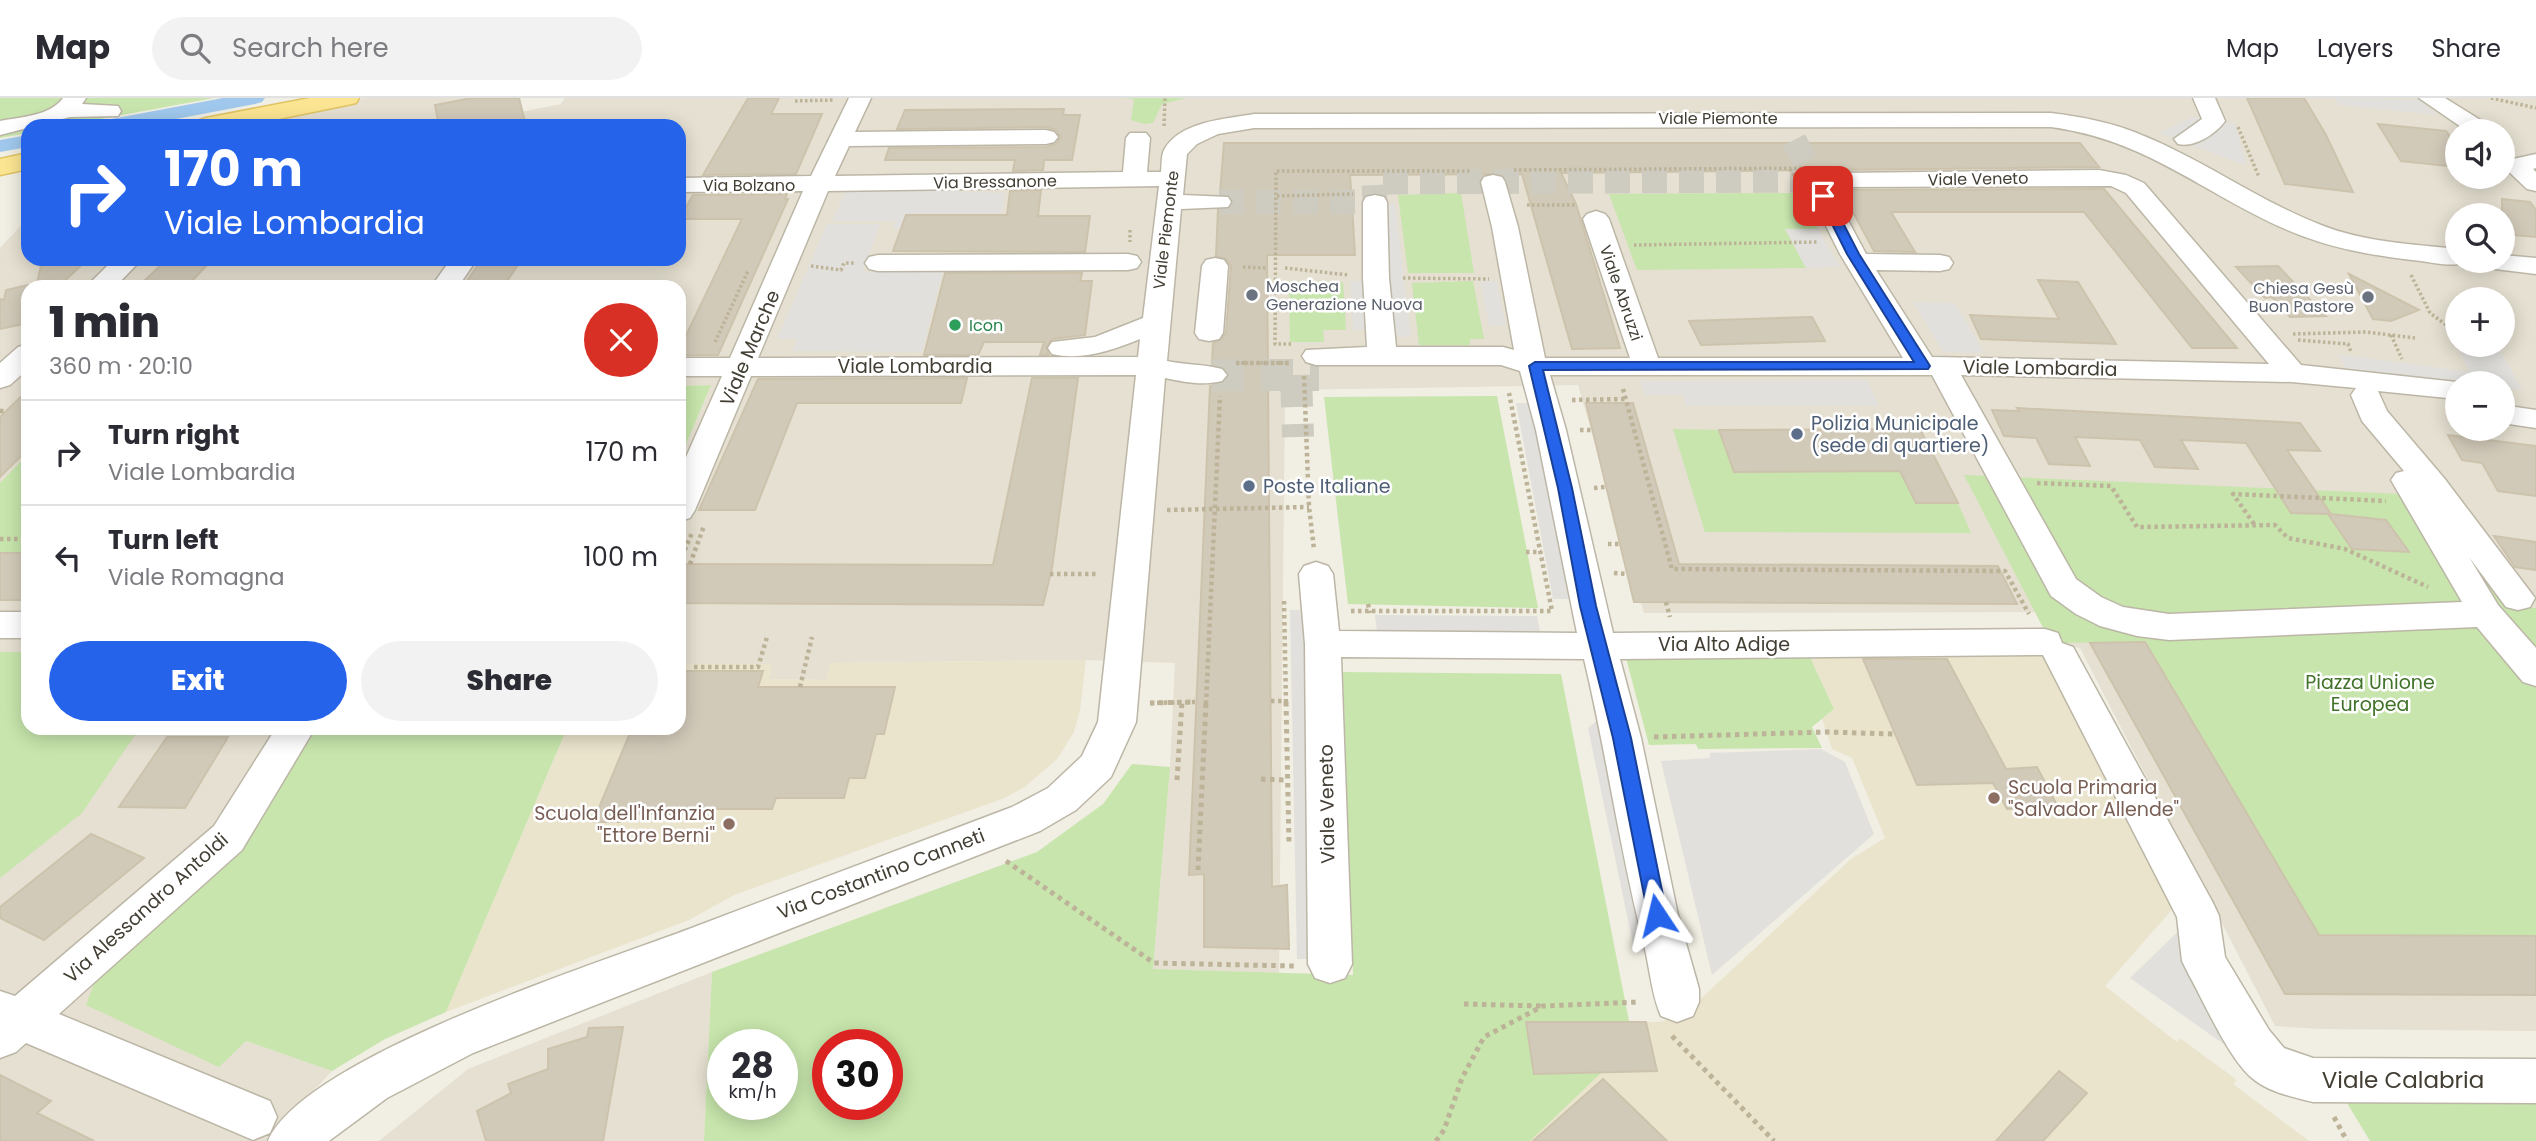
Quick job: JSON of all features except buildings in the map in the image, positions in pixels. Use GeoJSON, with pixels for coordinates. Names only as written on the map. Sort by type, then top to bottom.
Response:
{"type":"FeatureCollection","features":[{"type":"Feature","properties":{"kind":"main road"},"geometry":{"type":"LineString","coordinates":[[241,119],[347,98]]}},
{"type":"Feature","properties":{"kind":"main road"},"geometry":{"type":"LineString","coordinates":[[0,167],[21,162]]}},
{"type":"Feature","properties":{"kind":"street"},"geometry":{"type":"LineString","coordinates":[[2186,139],[2214,121],[2204,98]]}},
{"type":"Feature","properties":{"kind":"street"},"geometry":{"type":"LineString","coordinates":[[2430,98],[2463,119]]}},
{"type":"Feature","properties":{"kind":"street","name":"Viale Marche"},"geometry":{"type":"LineString","coordinates":[[686,494],[819,185],[860,99]]}},
{"type":"Feature","properties":{"kind":"street"},"geometry":{"type":"LineString","coordinates":[[40,119],[54,116],[71,104],[116,107]]}},
{"type":"Feature","properties":{"kind":"street"},"geometry":{"type":"LineString","coordinates":[[100,119],[116,107]]}},
{"type":"Feature","properties":{"kind":"street"},"geometry":{"type":"LineString","coordinates":[[1777,108],[1794,140]]}},
{"type":"Feature","properties":{"kind":"street","name":"Viale Piemonte"},"geometry":{"type":"LineString","coordinates":[[1152,366],[1156,323],[1157,186],[1181,145],[1212,128],[1246,122],[1777,108],[2073,122],[2147,145],[2290,221],[2316,232],[2387,248],[2445,255]]}},
{"type":"Feature","properties":{"kind":"street"},"geometry":{"type":"LineString","coordinates":[[0,128],[21,123]]}},
{"type":"Feature","properties":{"kind":"street"},"geometry":{"type":"LineString","coordinates":[[841,139],[1046,137]]}},
{"type":"Feature","properties":{"kind":"street"},"geometry":{"type":"LineString","coordinates":[[870,177],[883,138]]}},
{"type":"Feature","properties":{"kind":"street"},"geometry":{"type":"LineString","coordinates":[[1138,138],[1157,186]]}},
{"type":"Feature","properties":{"kind":"street"},"geometry":{"type":"LineString","coordinates":[[2515,154],[2534,169]]}},
{"type":"Feature","properties":{"kind":"street","name":"Viale Veneto"},"geometry":{"type":"LineString","coordinates":[[1819,182],[2099,177],[2117,180],[2174,172]]}},
{"type":"Feature","properties":{"kind":"street"},"geometry":{"type":"LineString","coordinates":[[1492,174],[1524,334],[1535,366],[1565,488],[1598,645],[1622,738],[1674,1007]]}},
{"type":"Feature","properties":{"kind":"street"},"geometry":{"type":"LineString","coordinates":[[2117,180],[2135,188],[2292,373]]}},
{"type":"Feature","properties":{"kind":"street"},"geometry":{"type":"LineString","coordinates":[[1819,182],[1853,252],[1933,366],[1999,472],[2063,586],[2084,604],[2121,622],[2169,627],[2510,629]]}},
{"type":"Feature","properties":{"kind":"street","name":"Via Bressanone"},"geometry":{"type":"LineString","coordinates":[[819,185],[1157,186],[1219,202]]}},
{"type":"Feature","properties":{"kind":"street","name":"Via Bolzano"},"geometry":{"type":"LineString","coordinates":[[686,186],[819,185]]}},
{"type":"Feature","properties":{"kind":"street"},"geometry":{"type":"LineString","coordinates":[[1369,198],[1382,355]]}},
{"type":"Feature","properties":{"kind":"street","name":"Viale Abruzzi"},"geometry":{"type":"LineString","coordinates":[[1596,219],[1647,367]]}},
{"type":"Feature","properties":{"kind":"street"},"geometry":{"type":"LineString","coordinates":[[1853,252],[1940,263]]}},
{"type":"Feature","properties":{"kind":"street"},"geometry":{"type":"LineString","coordinates":[[878,263],[1128,262]]}},
{"type":"Feature","properties":{"kind":"street"},"geometry":{"type":"LineString","coordinates":[[2515,264],[2536,267]]}},
{"type":"Feature","properties":{"kind":"street"},"geometry":{"type":"LineString","coordinates":[[106,280],[122,266]]}},
{"type":"Feature","properties":{"kind":"street"},"geometry":{"type":"LineString","coordinates":[[1215,266],[1217,363]]}},
{"type":"Feature","properties":{"kind":"street"},"geometry":{"type":"LineString","coordinates":[[914,348],[1085,348],[1100,345],[1156,323]]}},
{"type":"Feature","properties":{"kind":"street"},"geometry":{"type":"LineString","coordinates":[[0,379],[21,354]]}},
{"type":"Feature","properties":{"kind":"street","name":"Viale Lombardia"},"geometry":{"type":"LineString","coordinates":[[1305,360],[1382,355],[1503,356],[1535,366],[1933,366],[2292,373],[2445,389]]}},
{"type":"Feature","properties":{"kind":"street","name":"Viale Lombardia"},"geometry":{"type":"LineString","coordinates":[[1305,360],[1507,376],[1535,366]]}},
{"type":"Feature","properties":{"kind":"street","name":"Viale Lombardia"},"geometry":{"type":"LineString","coordinates":[[686,367],[1152,366],[1191,375],[1217,363]]}},
{"type":"Feature","properties":{"kind":"street","name":"Via Costantino Canneti"},"geometry":{"type":"LineString","coordinates":[[292,1141],[386,1073],[457,1038],[1026,819],[1062,799],[1097,766],[1117,722],[1152,366]]}},
{"type":"Feature","properties":{"kind":"street","name":"Viale Lombardia"},"geometry":{"type":"LineString","coordinates":[[2292,373],[2366,395],[2445,405]]}},
{"type":"Feature","properties":{"kind":"street"},"geometry":{"type":"LineString","coordinates":[[2366,395],[2372,414],[2433,485],[2518,598]]}},
{"type":"Feature","properties":{"kind":"street"},"geometry":{"type":"LineString","coordinates":[[2515,398],[2536,400]]}},
{"type":"Feature","properties":{"kind":"street"},"geometry":{"type":"LineString","coordinates":[[2515,416],[2536,419]]}},
{"type":"Feature","properties":{"kind":"street"},"geometry":{"type":"LineString","coordinates":[[2414,491],[2510,629],[2536,672]]}},
{"type":"Feature","properties":{"kind":"street","name":"Viale Veneto"},"geometry":{"type":"LineString","coordinates":[[1316,574],[1323,644],[1330,964]]}},
{"type":"Feature","properties":{"kind":"street"},"geometry":{"type":"LineString","coordinates":[[0,625],[21,625]]}},
{"type":"Feature","properties":{"kind":"street","name":"Via Alto Adige"},"geometry":{"type":"LineString","coordinates":[[1323,644],[2052,649]]}},
{"type":"Feature","properties":{"kind":"street","name":"Viale Calabria"},"geometry":{"type":"LineString","coordinates":[[2052,649],[2198,916],[2204,961],[2253,1045],[2268,1062],[2288,1074],[2314,1080],[2536,1081]]}},
{"type":"Feature","properties":{"kind":"street","name":"Via Alessandro Antoldi"},"geometry":{"type":"LineString","coordinates":[[6,1022],[228,838],[292,735]]}},
{"type":"Feature","properties":{"kind":"street"},"geometry":{"type":"LineString","coordinates":[[6,1022],[253,1117]]}},
{"type":"Feature","properties":{"kind":"path"},"geometry":{"type":"LineString","coordinates":[[1157,186],[1154,154],[1162,140],[1165,98]]}},
{"type":"Feature","properties":{"kind":"path"},"geometry":{"type":"LineString","coordinates":[[2491,98],[2536,108]]}},
{"type":"Feature","properties":{"kind":"path"},"geometry":{"type":"LineString","coordinates":[[795,101],[860,99]]}},
{"type":"Feature","properties":{"kind":"path"},"geometry":{"type":"LineString","coordinates":[[2236,121],[2259,179]]}},
{"type":"Feature","properties":{"kind":"path"},"geometry":{"type":"LineString","coordinates":[[1789,168],[1819,182]]}},
{"type":"Feature","properties":{"kind":"path"},"geometry":{"type":"LineString","coordinates":[[1305,360],[1275,344],[1276,170],[1492,174],[1789,168],[1819,182]]}},
{"type":"Feature","properties":{"kind":"path"},"geometry":{"type":"LineString","coordinates":[[1277,196],[1369,198]]}},
{"type":"Feature","properties":{"kind":"path"},"geometry":{"type":"LineString","coordinates":[[1522,205],[1576,204],[1596,219]]}},
{"type":"Feature","properties":{"kind":"path"},"geometry":{"type":"LineString","coordinates":[[1605,246],[1853,252]]}},
{"type":"Feature","properties":{"kind":"path"},"geometry":{"type":"LineString","coordinates":[[807,265],[841,270],[844,263],[878,263]]}},
{"type":"Feature","properties":{"kind":"path"},"geometry":{"type":"LineString","coordinates":[[711,352],[749,270]]}},
{"type":"Feature","properties":{"kind":"path"},"geometry":{"type":"LineString","coordinates":[[2415,283],[2430,313],[2445,324]]}},
{"type":"Feature","properties":{"kind":"path"},"geometry":{"type":"LineString","coordinates":[[2351,352],[2348,345],[2294,339],[2291,334],[2366,332],[2415,338]]}},
{"type":"Feature","properties":{"kind":"path"},"geometry":{"type":"LineString","coordinates":[[2391,335],[2402,359]]}},
{"type":"Feature","properties":{"kind":"path"},"geometry":{"type":"LineString","coordinates":[[1198,870],[1217,363],[1305,360]]}},
{"type":"Feature","properties":{"kind":"path"},"geometry":{"type":"LineString","coordinates":[[1305,360],[1309,507],[1316,574]]}},
{"type":"Feature","properties":{"kind":"path"},"geometry":{"type":"LineString","coordinates":[[1347,611],[1552,611],[1509,393]]}},
{"type":"Feature","properties":{"kind":"path"},"geometry":{"type":"LineString","coordinates":[[1560,400],[1627,401],[1672,569],[2005,571],[2052,649]]}},
{"type":"Feature","properties":{"kind":"path"},"geometry":{"type":"LineString","coordinates":[[0,411],[6,411]]}},
{"type":"Feature","properties":{"kind":"path"},"geometry":{"type":"LineString","coordinates":[[1999,472],[2112,486],[2137,527],[2275,525],[2288,538],[2345,549],[2510,629]]}},
{"type":"Feature","properties":{"kind":"path"},"geometry":{"type":"LineString","coordinates":[[2254,525],[2233,494],[2414,491]]}},
{"type":"Feature","properties":{"kind":"path"},"geometry":{"type":"LineString","coordinates":[[1163,510],[1309,507]]}},
{"type":"Feature","properties":{"kind":"path"},"geometry":{"type":"LineString","coordinates":[[690,564],[706,521]]}},
{"type":"Feature","properties":{"kind":"path"},"geometry":{"type":"LineString","coordinates":[[0,539],[21,539]]}},
{"type":"Feature","properties":{"kind":"path"},"geometry":{"type":"LineString","coordinates":[[1526,552],[1541,552]]}},
{"type":"Feature","properties":{"kind":"path"},"geometry":{"type":"LineString","coordinates":[[1101,588],[1104,566]]}},
{"type":"Feature","properties":{"kind":"path"},"geometry":{"type":"LineString","coordinates":[[1050,575],[1103,574]]}},
{"type":"Feature","properties":{"kind":"path"},"geometry":{"type":"LineString","coordinates":[[1283,598],[1289,846]]}},
{"type":"Feature","properties":{"kind":"path"},"geometry":{"type":"LineString","coordinates":[[1368,604],[1370,613]]}},
{"type":"Feature","properties":{"kind":"path"},"geometry":{"type":"LineString","coordinates":[[694,667],[758,667],[767,637]]}},
{"type":"Feature","properties":{"kind":"path"},"geometry":{"type":"LineString","coordinates":[[800,687],[812,637]]}},
{"type":"Feature","properties":{"kind":"path"},"geometry":{"type":"LineString","coordinates":[[1272,701],[1285,701]]}},
{"type":"Feature","properties":{"kind":"path"},"geometry":{"type":"LineString","coordinates":[[1177,780],[1182,702]]}},
{"type":"Feature","properties":{"kind":"path"},"geometry":{"type":"LineString","coordinates":[[1145,703],[1195,702]]}},
{"type":"Feature","properties":{"kind":"path"},"geometry":{"type":"LineString","coordinates":[[1646,737],[1826,732],[1895,734]]}},
{"type":"Feature","properties":{"kind":"path"},"geometry":{"type":"LineString","coordinates":[[1261,779],[1286,780]]}},
{"type":"Feature","properties":{"kind":"path"},"geometry":{"type":"LineString","coordinates":[[1003,859],[1154,963],[1295,966],[1294,964],[1330,964]]}},
{"type":"Feature","properties":{"kind":"path"},"geometry":{"type":"LineString","coordinates":[[1464,1004],[1543,1006],[1653,1001],[1674,1007],[1774,1141]]}},
{"type":"Feature","properties":{"kind":"path"},"geometry":{"type":"LineString","coordinates":[[1447,1141],[1438,1138],[1462,1078],[1484,1037],[1543,1006]]}},
{"type":"Feature","properties":{"kind":"shaded area"},"geometry":{"type":"Polygon","coordinates":[[[366,98],[493,98],[500,116],[561,104],[565,98],[2536,98],[2536,1031],[2319,1029],[2275,1026],[2080,648],[2051,643],[2035,612],[1644,613],[1578,385],[1285,390],[1279,973],[1153,969],[1170,767],[1175,663],[1086,660],[831,663],[826,680],[769,679],[768,664],[686,664],[686,444],[711,385],[686,386],[686,280],[21,280],[21,735],[312,735],[246,1041],[332,1071],[266,1141],[0,1141],[0,248],[21,226],[21,266],[686,266],[686,119],[263,119],[366,98]]]}},
{"type":"Feature","properties":{"kind":"shaded area"},"geometry":{"type":"Polygon","coordinates":[[[2334,98],[2419,100],[2438,115],[2339,105],[2334,98]]]}},
{"type":"Feature","properties":{"kind":"shaded area"},"geometry":{"type":"Polygon","coordinates":[[[2193,117],[2235,124],[2247,166],[2159,133],[2193,117]]]}},
{"type":"Feature","properties":{"kind":"shaded area"},"geometry":{"type":"Polygon","coordinates":[[[847,188],[1005,193],[999,229],[893,229],[895,221],[832,221],[847,188]]]}},
{"type":"Feature","properties":{"kind":"shaded area"},"geometry":{"type":"Polygon","coordinates":[[[1361,204],[1395,204],[1411,337],[1371,336],[1369,330],[1353,330],[1350,281],[1367,281],[1361,204]]]}},
{"type":"Feature","properties":{"kind":"shaded area"},"geometry":{"type":"Polygon","coordinates":[[[827,224],[880,224],[863,272],[943,272],[922,352],[792,351],[797,339],[777,339],[827,224]]]}},
{"type":"Feature","properties":{"kind":"shaded area"},"geometry":{"type":"Polygon","coordinates":[[[1785,229],[1818,229],[1840,267],[1806,268],[1785,229]]]}},
{"type":"Feature","properties":{"kind":"shaded area"},"geometry":{"type":"Polygon","coordinates":[[[1480,281],[1497,281],[1506,326],[1489,326],[1480,281]]]}},
{"type":"Feature","properties":{"kind":"shaded area"},"geometry":{"type":"Polygon","coordinates":[[[1913,302],[1955,303],[1984,353],[1943,352],[1913,302]]]}},
{"type":"Feature","properties":{"kind":"shaded area"},"geometry":{"type":"Polygon","coordinates":[[[2337,354],[2463,371],[2445,371],[2445,381],[2346,368],[2337,354]]]}},
{"type":"Feature","properties":{"kind":"shaded area"},"geometry":{"type":"Polygon","coordinates":[[[2462,357],[2504,357],[2512,371],[2469,371],[2462,357]]]}},
{"type":"Feature","properties":{"kind":"shaded area"},"geometry":{"type":"Polygon","coordinates":[[[2515,377],[2523,391],[2515,390],[2515,377]]]}},
{"type":"Feature","properties":{"kind":"shaded area"},"geometry":{"type":"Polygon","coordinates":[[[1867,380],[1879,406],[1686,406],[1683,395],[1645,395],[1640,381],[1867,380]]]}},
{"type":"Feature","properties":{"kind":"shaded area"},"geometry":{"type":"Polygon","coordinates":[[[1516,403],[1531,403],[1572,599],[1553,599],[1516,403]]]}},
{"type":"Feature","properties":{"kind":"shaded area"},"geometry":{"type":"Polygon","coordinates":[[[1290,610],[1308,610],[1320,959],[1297,959],[1290,610]]]}},
{"type":"Feature","properties":{"kind":"shaded area"},"geometry":{"type":"Polygon","coordinates":[[[1375,615],[1537,616],[1540,631],[1377,631],[1375,615]]]}},
{"type":"Feature","properties":{"kind":"shaded area"},"geometry":{"type":"Polygon","coordinates":[[[2037,646],[2176,905],[2105,986],[2177,1042],[2180,1038],[2237,1080],[2233,1084],[2309,1141],[1529,1141],[1600,1074],[1534,1074],[1526,1022],[1657,1022],[1680,1018],[1851,859],[1885,838],[1852,758],[1832,749],[1822,719],[1834,709],[1808,653],[2037,646]]]}},
{"type":"Feature","properties":{"kind":"shaded area","name":"Scuola dell'Infanzia \"Ettore Berni\""},"geometry":{"type":"Polygon","coordinates":[[[1086,660],[1080,710],[1074,732],[1058,758],[1025,787],[1002,799],[734,895],[689,920],[446,1012],[564,735],[686,735],[686,664],[768,664],[772,667],[769,679],[826,680],[831,663],[1086,660]]]}},
{"type":"Feature","properties":{"kind":"shaded area"},"geometry":{"type":"Polygon","coordinates":[[[1599,719],[1650,958],[1633,944],[1588,728],[1599,719]]]}},
{"type":"Feature","properties":{"kind":"shaded area"},"geometry":{"type":"Polygon","coordinates":[[[1821,749],[1845,762],[1874,834],[1712,975],[1661,761],[1710,758],[1710,753],[1821,749]]]}},
{"type":"Feature","properties":{"kind":"shaded area"},"geometry":{"type":"Polygon","coordinates":[[[2194,916],[2252,1064],[2130,978],[2194,916]]]}},
{"type":"Feature","properties":{"kind":"shaded area"},"geometry":{"type":"Polygon","coordinates":[[[712,972],[709,1029],[707,1029],[704,1141],[379,1141],[468,1069],[712,972]]]}},
{"type":"Feature","properties":{"kind":"green space"},"geometry":{"type":"Polygon","coordinates":[[[0,98],[214,98],[101,119],[21,119],[21,134],[0,138],[0,98]]]}},
{"type":"Feature","properties":{"kind":"green space"},"geometry":{"type":"Polygon","coordinates":[[[1122,98],[1186,98],[1162,104],[1153,123],[1144,124],[1131,120],[1134,99],[1122,98]]]}},
{"type":"Feature","properties":{"kind":"green space"},"geometry":{"type":"Polygon","coordinates":[[[1461,193],[1474,273],[1408,273],[1398,195],[1461,193]]]}},
{"type":"Feature","properties":{"kind":"green space"},"geometry":{"type":"Polygon","coordinates":[[[1796,193],[1818,229],[1786,230],[1806,268],[1637,270],[1609,194],[1796,193]]]}},
{"type":"Feature","properties":{"kind":"green space"},"geometry":{"type":"Polygon","coordinates":[[[1289,281],[1343,282],[1346,330],[1323,330],[1324,342],[1290,342],[1289,281]]]}},
{"type":"Feature","properties":{"kind":"green space"},"geometry":{"type":"Polygon","coordinates":[[[1473,281],[1484,339],[1470,339],[1470,345],[1419,345],[1412,283],[1473,281]]]}},
{"type":"Feature","properties":{"kind":"green space"},"geometry":{"type":"Polygon","coordinates":[[[711,385],[686,444],[686,386],[711,385]]]}},
{"type":"Feature","properties":{"kind":"green space"},"geometry":{"type":"Polygon","coordinates":[[[1497,396],[1538,608],[1348,604],[1324,397],[1497,396]]]}},
{"type":"Feature","properties":{"kind":"green space"},"geometry":{"type":"Polygon","coordinates":[[[1673,429],[1719,430],[1734,472],[1900,471],[1916,503],[1958,503],[1971,533],[1705,532],[1673,429]]]}},
{"type":"Feature","properties":{"kind":"green space"},"geometry":{"type":"Polygon","coordinates":[[[21,461],[21,553],[0,553],[0,483],[21,461]]]}},
{"type":"Feature","properties":{"kind":"green space","name":"Piazza Unione Europea"},"geometry":{"type":"Polygon","coordinates":[[[1964,475],[2426,495],[2514,607],[2536,608],[2536,936],[2319,935],[2146,642],[2051,643],[1964,475]]]}},
{"type":"Feature","properties":{"kind":"green space"},"geometry":{"type":"Polygon","coordinates":[[[0,652],[21,652],[21,735],[135,735],[82,813],[0,878],[0,652]]]}},
{"type":"Feature","properties":{"kind":"green space"},"geometry":{"type":"Polygon","coordinates":[[[1808,653],[1834,709],[1812,727],[1822,748],[1698,749],[1696,744],[1649,745],[1626,658],[1808,653]]]}},
{"type":"Feature","properties":{"kind":"green space"},"geometry":{"type":"Polygon","coordinates":[[[1343,672],[1561,674],[1629,1021],[1526,1022],[1534,1074],[1601,1073],[1530,1141],[704,1141],[707,1078],[707,1120],[798,1120],[798,1029],[709,1029],[712,972],[1037,852],[1103,804],[1132,764],[1170,767],[1153,969],[1353,975],[1343,672]]]}},
{"type":"Feature","properties":{"kind":"green space"},"geometry":{"type":"Polygon","coordinates":[[[308,735],[564,735],[446,1012],[385,1039],[332,1071],[246,1041],[219,1067],[86,1005],[95,981],[308,735]]]}},
{"type":"Feature","properties":{"kind":"green space"},"geometry":{"type":"Polygon","coordinates":[[[2344,1098],[2536,1098],[2536,1141],[2370,1141],[2344,1098]]]}},
{"type":"Feature","properties":{"kind":"waterway"},"geometry":{"type":"LineString","coordinates":[[143,119],[255,98]]}},
{"type":"Feature","properties":{"kind":"waterway"},"geometry":{"type":"LineString","coordinates":[[0,146],[21,142]]}},
{"type":"Feature","properties":{"kind":"tunnel"},"geometry":{"type":"LineString","coordinates":[[1794,140],[1815,180]]}},
{"type":"Feature","properties":{"kind":"tunnel"},"geometry":{"type":"LineString","coordinates":[[1219,202],[1375,202],[1374,182],[1815,180]]}},
{"type":"Feature","properties":{"kind":"tunnel"},"geometry":{"type":"LineString","coordinates":[[1815,180],[1823,196]]}},
{"type":"Feature","properties":{"kind":"tunnel"},"geometry":{"type":"LineString","coordinates":[[1212,375],[1296,375]]}},
{"type":"Feature","properties":{"kind":"tunnel"},"geometry":{"type":"LineString","coordinates":[[1296,375],[1319,375]]}},
{"type":"Feature","properties":{"kind":"tunnel"},"geometry":{"type":"LineString","coordinates":[[1296,375],[1298,437]]}},
{"type":"Feature","properties":{"kind":"place","name":"Moschea Generazione Nuova"},"geometry":{"type":"Point","coordinates":[1252,295]}},
{"type":"Feature","properties":{"kind":"place","name":"Chiesa Gesù Buon Pastore"},"geometry":{"type":"Point","coordinates":[2368,297]}},
{"type":"Feature","properties":{"kind":"place","name":"Icon"},"geometry":{"type":"Point","coordinates":[955,325]}},
{"type":"Feature","properties":{"kind":"place","name":"Polizia Municipale (sede di quartiere)"},"geometry":{"type":"Point","coordinates":[1797,434]}},
{"type":"Feature","properties":{"kind":"place","name":"Poste Italiane"},"geometry":{"type":"Point","coordinates":[1249,486]}},
{"type":"Feature","properties":{"kind":"place","name":"Scuola Primaria \"Salvador Allende\""},"geometry":{"type":"Point","coordinates":[1994,798]}},
{"type":"Feature","properties":{"kind":"place","name":"Scuola dell'Infanzia \"Ettore Berni\""},"geometry":{"type":"Point","coordinates":[729,824]}},
{"type":"Feature","properties":{"kind":"route"},"geometry":{"type":"LineString","coordinates":[[1657,915],[1622,738],[1588,606],[1565,488],[1535,366],[1923,366],[1853,254],[1823,196]]}}]}
